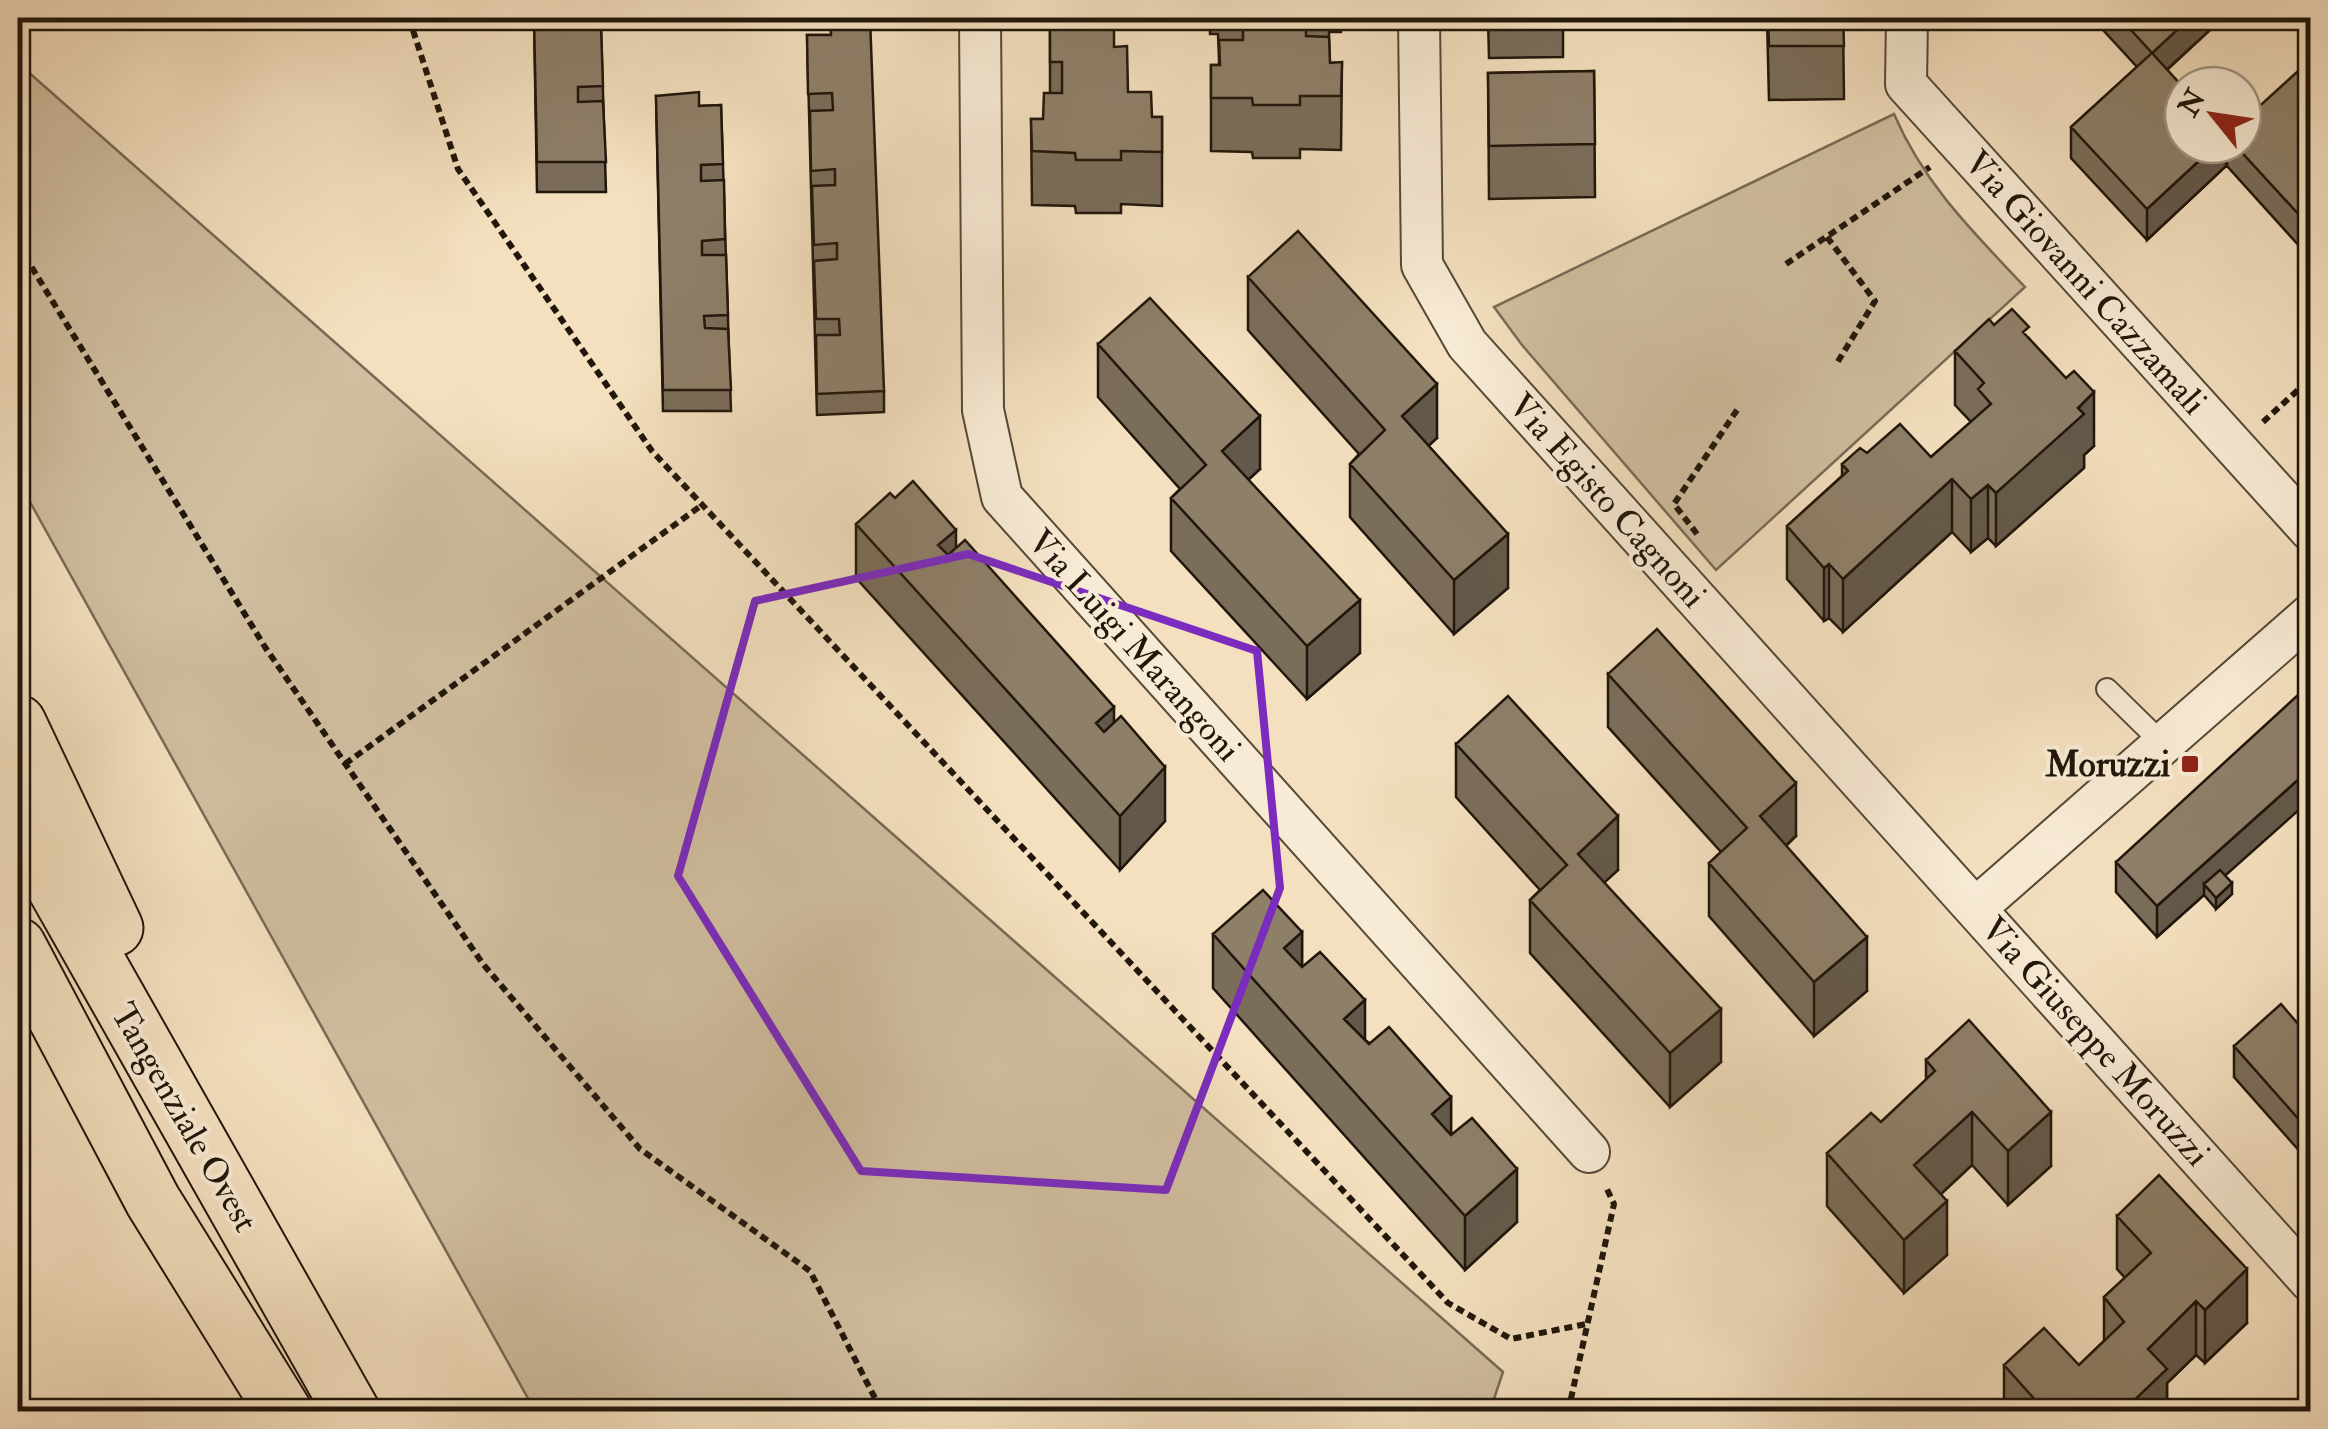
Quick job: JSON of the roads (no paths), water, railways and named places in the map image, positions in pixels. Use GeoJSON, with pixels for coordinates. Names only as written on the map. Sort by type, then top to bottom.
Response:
{"type":"FeatureCollection","features":[{"type":"Feature","properties":{"kind":"highway"},"geometry":{"type":"LineString","coordinates":[[18,723],[302,1324]]}},
{"type":"Feature","properties":{"kind":"highway","name":"Tangenziale Ovest"},"geometry":{"type":"LineString","coordinates":[[18,822],[352,1412]]}},
{"type":"Feature","properties":{"kind":"highway","name":"Tangenziale Ovest"},"geometry":{"type":"LineString","coordinates":[[18,946],[153,1201],[284,1412]]}},
{"type":"Feature","properties":{"kind":"highway"},"geometry":{"type":"LineString","coordinates":[[18,996],[153,1201]]}},
{"type":"Feature","properties":{"kind":"street","name":"Via Luigi Marangoni"},"geometry":{"type":"LineString","coordinates":[[980,18],[983,410],[1002,497],[1589,1152]]}},
{"type":"Feature","properties":{"kind":"street","name":"Via Egisto Cagnoni"},"geometry":{"type":"LineString","coordinates":[[1419,18],[1422,265],[1467,344],[1977,907]]}},
{"type":"Feature","properties":{"kind":"street","name":"Via Giovanni Cazzamali"},"geometry":{"type":"LineString","coordinates":[[1907,18],[1906,84],[2310,530]]}},
{"type":"Feature","properties":{"kind":"street","name":"Via Giuseppe Moruzzi"},"geometry":{"type":"LineString","coordinates":[[2310,615],[1977,907],[2310,1281]]}},
{"type":"Feature","properties":{"kind":"lane"},"geometry":{"type":"LineString","coordinates":[[2108,689],[2164,744]]}},
{"type":"Feature","properties":{"kind":"place","name":"Moruzzi"},"geometry":{"type":"Point","coordinates":[2190,764]}}]}
